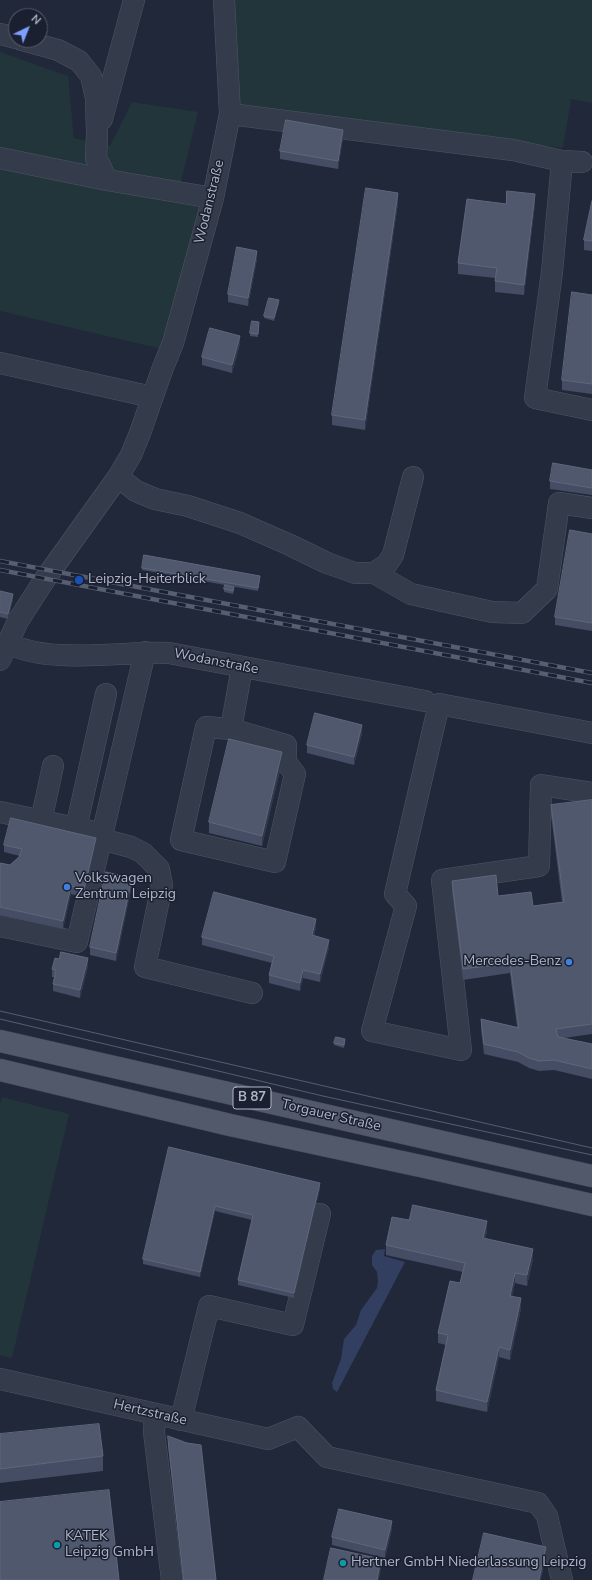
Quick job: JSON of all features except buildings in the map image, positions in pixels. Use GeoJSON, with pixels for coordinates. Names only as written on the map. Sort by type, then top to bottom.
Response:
{"type":"FeatureCollection","features":[{"type":"Feature","properties":{"kind":"main road","name":"Torgauer Straße"},"geometry":{"type":"LineString","coordinates":[[0,1041],[592,1176]]}},
{"type":"Feature","properties":{"kind":"main road","name":"Torgauer Straße"},"geometry":{"type":"LineString","coordinates":[[0,1070],[230,1125],[426,1167],[592,1205]]}},
{"type":"Feature","properties":{"kind":"street"},"geometry":{"type":"LineString","coordinates":[[97,135],[134,0]]}},
{"type":"Feature","properties":{"kind":"street","name":"Wodanstraße"},"geometry":{"type":"LineString","coordinates":[[2,652],[45,579],[118,477],[131,455],[173,343],[213,198],[230,114],[224,0]]}},
{"type":"Feature","properties":{"kind":"street"},"geometry":{"type":"LineString","coordinates":[[48,47],[58,50],[80,61],[91,76],[96,98],[96,158],[107,180]]}},
{"type":"Feature","properties":{"kind":"street"},"geometry":{"type":"LineString","coordinates":[[230,114],[513,150],[572,162],[552,272],[535,398],[592,410]]}},
{"type":"Feature","properties":{"kind":"street"},"geometry":{"type":"LineString","coordinates":[[0,158],[107,180],[213,198]]}},
{"type":"Feature","properties":{"kind":"street"},"geometry":{"type":"LineString","coordinates":[[0,363],[152,397]]}},
{"type":"Feature","properties":{"kind":"street"},"geometry":{"type":"LineString","coordinates":[[118,477],[136,491],[155,499],[188,506],[240,523],[290,545],[327,564],[355,573],[374,573],[411,594],[492,612],[522,613],[547,589],[559,503],[592,508]]}},
{"type":"Feature","properties":{"kind":"street"},"geometry":{"type":"LineString","coordinates":[[374,573],[387,564],[394,555],[413,477]]}},
{"type":"Feature","properties":{"kind":"street","name":"Wodanstraße"},"geometry":{"type":"LineString","coordinates":[[2,652],[19,649],[45,654],[75,656],[145,652],[169,653],[424,701]]}},
{"type":"Feature","properties":{"kind":"street"},"geometry":{"type":"LineString","coordinates":[[0,926],[77,942],[145,652]]}},
{"type":"Feature","properties":{"kind":"street"},"geometry":{"type":"LineString","coordinates":[[231,729],[242,667]]}},
{"type":"Feature","properties":{"kind":"street"},"geometry":{"type":"LineString","coordinates":[[76,828],[106,694]]}},
{"type":"Feature","properties":{"kind":"street"},"geometry":{"type":"LineString","coordinates":[[592,733],[439,704],[395,894],[406,906],[372,1032],[461,1050],[442,880],[539,866],[541,785],[592,793]]}},
{"type":"Feature","properties":{"kind":"street"},"geometry":{"type":"LineString","coordinates":[[206,727],[231,729],[286,745],[286,762],[295,774],[275,862],[181,840],[206,727]]}},
{"type":"Feature","properties":{"kind":"street"},"geometry":{"type":"LineString","coordinates":[[41,821],[53,766]]}},
{"type":"Feature","properties":{"kind":"street"},"geometry":{"type":"LineString","coordinates":[[0,812],[76,828],[102,836],[143,853],[159,869],[162,885],[145,967],[252,993]]}},
{"type":"Feature","properties":{"kind":"street"},"geometry":{"type":"LineString","coordinates":[[181,1420],[209,1306],[293,1325],[320,1214]]}},
{"type":"Feature","properties":{"kind":"street","name":"Hertzstraße"},"geometry":{"type":"LineString","coordinates":[[0,1379],[268,1439],[298,1427],[327,1457],[538,1503],[547,1516],[562,1580]]}},
{"type":"Feature","properties":{"kind":"street"},"geometry":{"type":"LineString","coordinates":[[155,1414],[154,1432],[172,1580]]}},
{"type":"Feature","properties":{"kind":"shaded area"},"geometry":{"type":"Polygon","coordinates":[[[227,0],[592,0],[592,103],[571,99],[563,148],[238,111],[227,0]]]}},
{"type":"Feature","properties":{"kind":"shaded area"},"geometry":{"type":"Polygon","coordinates":[[[0,52],[68,76],[74,138],[110,146],[132,102],[198,112],[176,202],[201,207],[162,349],[0,311],[0,52]]]}},
{"type":"Feature","properties":{"kind":"shaded area"},"geometry":{"type":"Polygon","coordinates":[[[2,1097],[69,1114],[12,1358],[0,1355],[0,1104],[2,1097]]]}},
{"type":"Feature","properties":{"kind":"water"},"geometry":{"type":"Polygon","coordinates":[[[385,1249],[384,1256],[405,1262],[337,1392],[333,1389],[332,1383],[341,1359],[344,1339],[356,1325],[361,1310],[377,1288],[377,1272],[372,1265],[372,1256],[376,1250],[385,1249]]]}},
{"type":"Feature","properties":{"kind":"tram line"},"geometry":{"type":"LineString","coordinates":[[0,1011],[592,1148]]}},
{"type":"Feature","properties":{"kind":"tram line"},"geometry":{"type":"LineString","coordinates":[[0,1019],[323,1096],[592,1155]]}},
{"type":"Feature","properties":{"kind":"railway"},"geometry":{"type":"LineString","coordinates":[[0,561],[592,673]]}},
{"type":"Feature","properties":{"kind":"railway"},"geometry":{"type":"LineString","coordinates":[[0,570],[592,683]]}},
{"type":"Feature","properties":{"kind":"place","name":"Leipzig-Heiterblick"},"geometry":{"type":"Point","coordinates":[79,580]}},
{"type":"Feature","properties":{"kind":"place","name":"Volkswagen Zentrum Leipzig"},"geometry":{"type":"Point","coordinates":[67,887]}},
{"type":"Feature","properties":{"kind":"place","name":"Mercedes-Benz"},"geometry":{"type":"Point","coordinates":[569,962]}},
{"type":"Feature","properties":{"kind":"place","name":"KATEK Leipzig GmbH"},"geometry":{"type":"Point","coordinates":[57,1545]}},
{"type":"Feature","properties":{"kind":"place","name":"Hertner GmbH Niederlassung Leipzig"},"geometry":{"type":"Point","coordinates":[343,1563]}}]}
